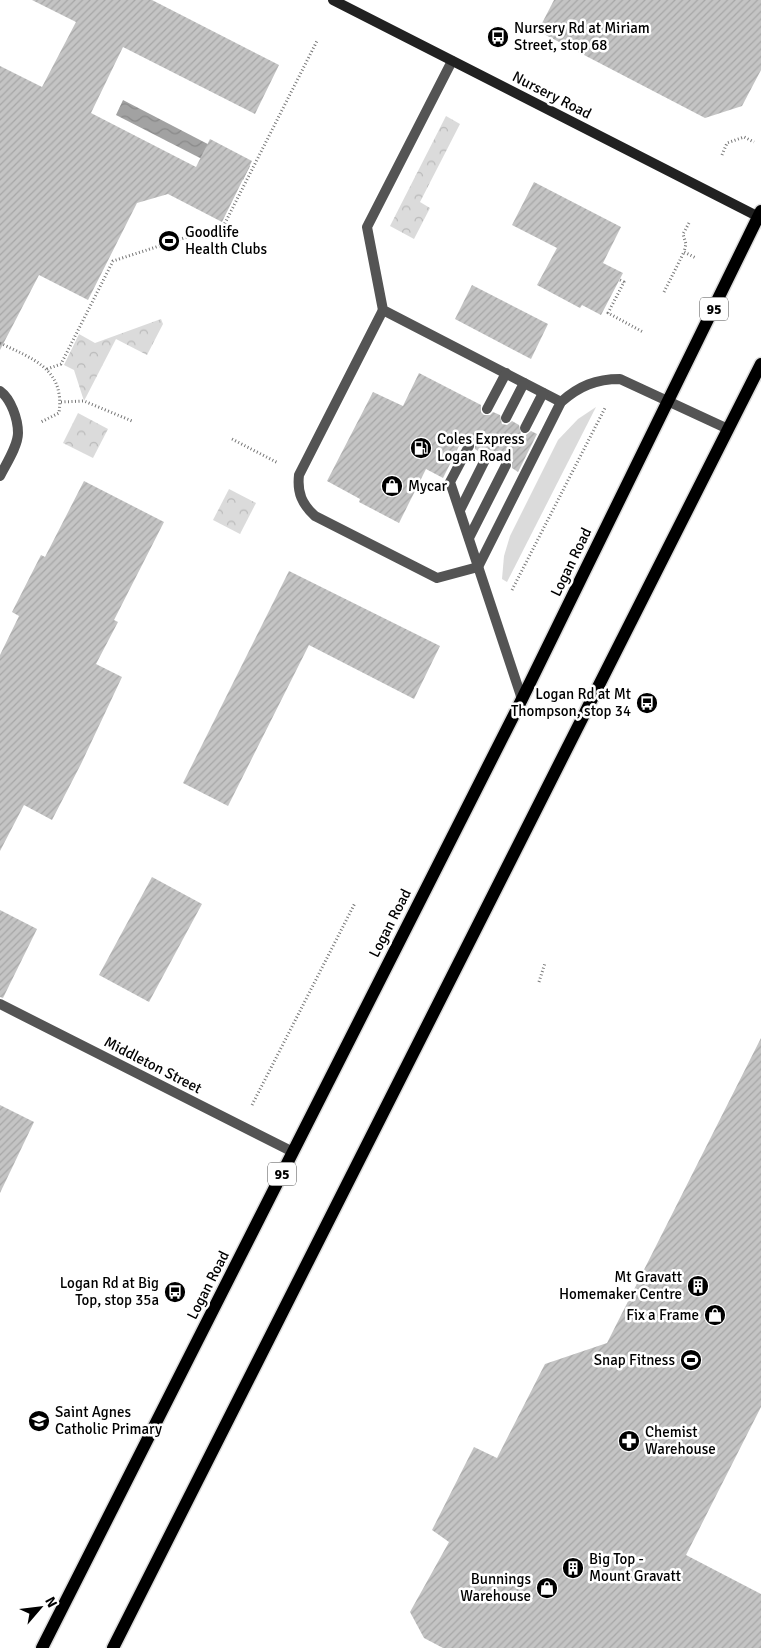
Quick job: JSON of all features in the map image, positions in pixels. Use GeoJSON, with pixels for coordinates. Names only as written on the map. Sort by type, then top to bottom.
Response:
{"type":"FeatureCollection","features":[{"type":"Feature","properties":{"kind":"main road","name":"Nursery Road"},"geometry":{"type":"LineString","coordinates":[[333,0],[760,215]]}},
{"type":"Feature","properties":{"kind":"main road","name":"Logan Road"},"geometry":{"type":"LineString","coordinates":[[42,1648],[522,699],[760,215]]}},
{"type":"Feature","properties":{"kind":"main road"},"geometry":{"type":"LineString","coordinates":[[113,1648],[761,364]]}},
{"type":"Feature","properties":{"kind":"street"},"geometry":{"type":"LineString","coordinates":[[452,61],[367,227],[383,310],[299,475],[300,496],[305,507],[315,516],[437,578],[478,567],[561,402],[573,391],[588,383],[604,379],[620,379],[728,429]]}},
{"type":"Feature","properties":{"kind":"street"},"geometry":{"type":"LineString","coordinates":[[383,310],[561,402]]}},
{"type":"Feature","properties":{"kind":"street"},"geometry":{"type":"LineString","coordinates":[[487,409],[506,373]]}},
{"type":"Feature","properties":{"kind":"street"},"geometry":{"type":"LineString","coordinates":[[506,418],[524,383]]}},
{"type":"Feature","properties":{"kind":"street"},"geometry":{"type":"LineString","coordinates":[[0,391],[6,396],[12,406],[18,434],[0,476]]}},
{"type":"Feature","properties":{"kind":"street"},"geometry":{"type":"LineString","coordinates":[[525,428],[542,393]]}},
{"type":"Feature","properties":{"kind":"street"},"geometry":{"type":"LineString","coordinates":[[468,446],[450,482],[522,699]]}},
{"type":"Feature","properties":{"kind":"street"},"geometry":{"type":"LineString","coordinates":[[460,510],[487,456]]}},
{"type":"Feature","properties":{"kind":"street"},"geometry":{"type":"LineString","coordinates":[[469,538],[506,465]]}},
{"type":"Feature","properties":{"kind":"street","name":"Middleton Street"},"geometry":{"type":"LineString","coordinates":[[0,1004],[293,1152]]}},
{"type":"Feature","properties":{"kind":"path"},"geometry":{"type":"LineString","coordinates":[[47,369],[61,364],[113,261],[224,225],[317,41]]}},
{"type":"Feature","properties":{"kind":"path"},"geometry":{"type":"LineString","coordinates":[[722,155],[727,144],[744,137],[754,142]]}},
{"type":"Feature","properties":{"kind":"path"},"geometry":{"type":"LineString","coordinates":[[664,292],[684,252],[686,244],[683,234],[689,223]]}},
{"type":"Feature","properties":{"kind":"path"},"geometry":{"type":"LineString","coordinates":[[684,252],[696,258]]}},
{"type":"Feature","properties":{"kind":"path"},"geometry":{"type":"LineString","coordinates":[[620,280],[624,282],[608,314],[643,332]]}},
{"type":"Feature","properties":{"kind":"path"},"geometry":{"type":"LineString","coordinates":[[0,343],[47,369],[54,379],[60,402],[59,413],[18,434]]}},
{"type":"Feature","properties":{"kind":"path"},"geometry":{"type":"LineString","coordinates":[[60,402],[84,401],[132,421]]}},
{"type":"Feature","properties":{"kind":"path"},"geometry":{"type":"LineString","coordinates":[[496,622],[605,408]]}},
{"type":"Feature","properties":{"kind":"path"},"geometry":{"type":"LineString","coordinates":[[232,439],[275,462]]}},
{"type":"Feature","properties":{"kind":"path"},"geometry":{"type":"LineString","coordinates":[[250,1108],[355,903]]}},
{"type":"Feature","properties":{"kind":"path"},"geometry":{"type":"LineString","coordinates":[[539,982],[545,964]]}},
{"type":"Feature","properties":{"kind":"green space"},"geometry":{"type":"Polygon","coordinates":[[[446,116],[460,124],[420,202],[430,208],[414,239],[390,226],[446,116]]]}},
{"type":"Feature","properties":{"kind":"green space"},"geometry":{"type":"Polygon","coordinates":[[[161,319],[163,324],[147,355],[116,339],[84,401],[74,370],[64,365],[79,334],[95,343],[161,319]]]}},
{"type":"Feature","properties":{"kind":"green space"},"geometry":{"type":"Polygon","coordinates":[[[596,407],[507,582],[502,579],[504,556],[510,536],[558,440],[578,419],[596,407]]]}},
{"type":"Feature","properties":{"kind":"green space"},"geometry":{"type":"Polygon","coordinates":[[[78,413],[108,429],[93,458],[63,443],[78,413]]]}},
{"type":"Feature","properties":{"kind":"green space"},"geometry":{"type":"Polygon","coordinates":[[[229,489],[256,503],[240,534],[213,520],[229,489]]]}},
{"type":"Feature","properties":{"kind":"water"},"geometry":{"type":"Polygon","coordinates":[[[123,100],[250,166],[243,180],[116,115],[123,100]]]}},
{"type":"Feature","properties":{"kind":"building"},"geometry":{"type":"Polygon","coordinates":[[[32,0],[152,0],[279,65],[255,114],[123,47],[91,113],[196,167],[210,139],[252,161],[222,222],[168,194],[137,203],[88,300],[39,275],[0,350],[0,66],[42,87],[76,22],[32,0]]]}},
{"type":"Feature","properties":{"kind":"building"},"geometry":{"type":"Polygon","coordinates":[[[554,0],[761,0],[761,70],[742,106],[705,118],[538,31],[554,0]]]}},
{"type":"Feature","properties":{"kind":"building"},"geometry":{"type":"Polygon","coordinates":[[[534,182],[621,227],[603,263],[623,273],[601,315],[582,305],[580,308],[537,285],[557,248],[512,225],[534,182]]]}},
{"type":"Feature","properties":{"kind":"building"},"geometry":{"type":"Polygon","coordinates":[[[472,285],[548,324],[531,359],[455,319],[472,285]]]}},
{"type":"Feature","properties":{"kind":"building","name":"Coles Express Logan Road"},"geometry":{"type":"Polygon","coordinates":[[[419,373],[481,405],[481,412],[484,415],[490,415],[493,412],[500,415],[502,424],[507,425],[512,421],[519,425],[521,434],[526,435],[531,431],[537,434],[518,472],[512,468],[512,462],[509,459],[503,459],[500,462],[493,459],[490,450],[486,449],[481,453],[475,449],[475,443],[472,440],[461,442],[443,478],[426,469],[399,523],[359,502],[360,499],[327,481],[373,392],[403,406],[419,373]]]}},
{"type":"Feature","properties":{"kind":"building"},"geometry":{"type":"Polygon","coordinates":[[[84,481],[164,522],[114,620],[118,622],[96,664],[122,677],[81,764],[52,820],[24,805],[0,851],[0,655],[19,616],[12,612],[41,555],[45,557],[84,481]]]}},
{"type":"Feature","properties":{"kind":"building"},"geometry":{"type":"Polygon","coordinates":[[[289,571],[440,646],[414,699],[309,645],[228,806],[183,783],[289,571]]]}},
{"type":"Feature","properties":{"kind":"building"},"geometry":{"type":"Polygon","coordinates":[[[152,877],[202,904],[149,1002],[99,975],[152,877]]]}},
{"type":"Feature","properties":{"kind":"building"},"geometry":{"type":"Polygon","coordinates":[[[0,910],[37,929],[3,998],[0,997],[0,910]]]}},
{"type":"Feature","properties":{"kind":"building"},"geometry":{"type":"Polygon","coordinates":[[[761,1038],[761,1407],[686,1555],[761,1594],[761,1648],[443,1648],[424,1638],[410,1612],[449,1542],[432,1530],[474,1447],[497,1458],[545,1364],[607,1343],[761,1038]]]}},
{"type":"Feature","properties":{"kind":"building"},"geometry":{"type":"Polygon","coordinates":[[[0,1105],[34,1122],[0,1193],[0,1105]]]}},
{"type":"Feature","properties":{"kind":"place","name":"Nursery Rd at Miriam Street, stop 68"},"geometry":{"type":"Point","coordinates":[498,37]}},
{"type":"Feature","properties":{"kind":"place","name":"Goodlife Health Clubs"},"geometry":{"type":"Point","coordinates":[169,241]}},
{"type":"Feature","properties":{"kind":"place","name":"Coles Express Logan Road"},"geometry":{"type":"Point","coordinates":[421,448]}},
{"type":"Feature","properties":{"kind":"place","name":"Mycar"},"geometry":{"type":"Point","coordinates":[392,486]}},
{"type":"Feature","properties":{"kind":"place","name":"Logan Rd at Mt Thompson, stop 34"},"geometry":{"type":"Point","coordinates":[647,703]}},
{"type":"Feature","properties":{"kind":"place","name":"Mt Gravatt Homemaker Centre"},"geometry":{"type":"Point","coordinates":[698,1286]}},
{"type":"Feature","properties":{"kind":"place","name":"Logan Rd at Big Top, stop 35a"},"geometry":{"type":"Point","coordinates":[175,1292]}},
{"type":"Feature","properties":{"kind":"place","name":"Fix a Frame"},"geometry":{"type":"Point","coordinates":[715,1315]}},
{"type":"Feature","properties":{"kind":"place","name":"Snap Fitness"},"geometry":{"type":"Point","coordinates":[691,1360]}},
{"type":"Feature","properties":{"kind":"place","name":"Saint Agnes Catholic Primary"},"geometry":{"type":"Point","coordinates":[39,1421]}},
{"type":"Feature","properties":{"kind":"place","name":"Chemist Warehouse"},"geometry":{"type":"Point","coordinates":[629,1441]}},
{"type":"Feature","properties":{"kind":"place","name":"Big Top - Mount Gravatt"},"geometry":{"type":"Point","coordinates":[573,1568]}},
{"type":"Feature","properties":{"kind":"place","name":"Bunnings Warehouse"},"geometry":{"type":"Point","coordinates":[547,1588]}}]}
